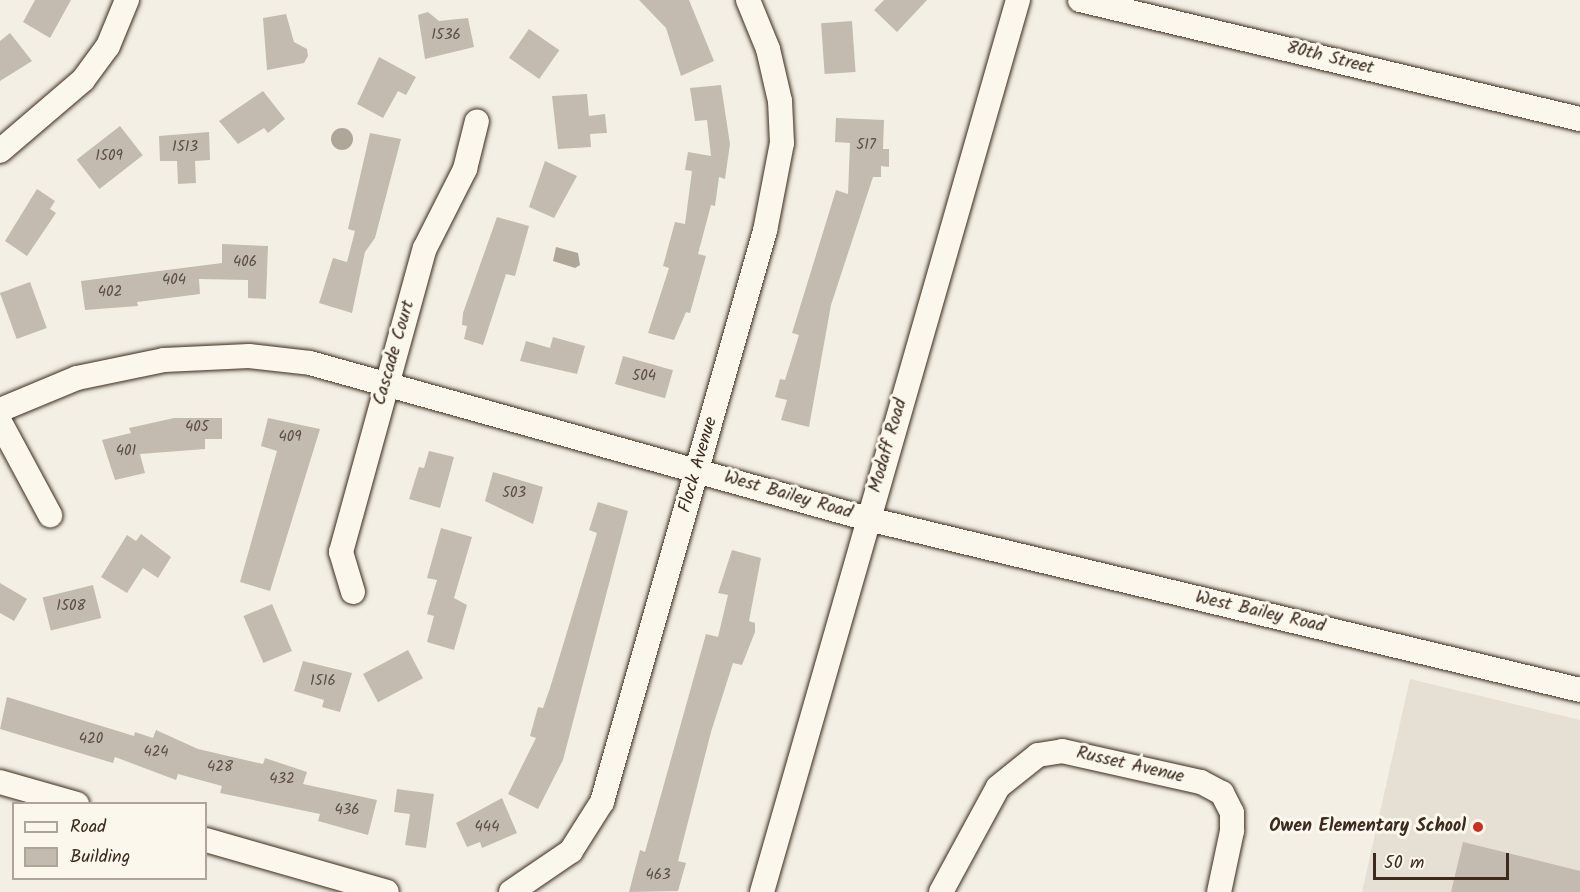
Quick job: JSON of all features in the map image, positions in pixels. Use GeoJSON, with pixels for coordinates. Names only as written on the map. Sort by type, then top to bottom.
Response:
{"type":"FeatureCollection","features":[{"type":"Feature","properties":{"kind":"street"},"geometry":{"type":"LineString","coordinates":[[0,151],[83,80],[108,46],[127,0]]}},
{"type":"Feature","properties":{"kind":"street","name":"Flock Avenue"},"geometry":{"type":"LineString","coordinates":[[511,892],[571,851],[602,802],[765,231],[782,143],[780,101],[768,49],[748,0]]}},
{"type":"Feature","properties":{"kind":"street","name":"Modaff Road"},"geometry":{"type":"LineString","coordinates":[[762,892],[1018,0]]}},
{"type":"Feature","properties":{"kind":"street","name":"80th Street"},"geometry":{"type":"LineString","coordinates":[[1080,0],[1580,119]]}},
{"type":"Feature","properties":{"kind":"street","name":"Cascade Court"},"geometry":{"type":"LineString","coordinates":[[353,592],[341,552],[430,232],[465,169],[477,121]]}},
{"type":"Feature","properties":{"kind":"street","name":"West Bailey Road"},"geometry":{"type":"LineString","coordinates":[[0,410],[45,389],[101,371],[191,357],[276,358],[387,382],[868,519],[1580,690]]}},
{"type":"Feature","properties":{"kind":"street"},"geometry":{"type":"LineString","coordinates":[[0,422],[50,515]]}},
{"type":"Feature","properties":{"kind":"street","name":"Russet Avenue"},"geometry":{"type":"LineString","coordinates":[[941,892],[998,787],[1027,761],[1049,752],[1073,752],[1207,784],[1228,802],[1232,831],[1219,892]]}},
{"type":"Feature","properties":{"kind":"street"},"geometry":{"type":"LineString","coordinates":[[0,782],[70,802]]}},
{"type":"Feature","properties":{"kind":"street"},"geometry":{"type":"LineString","coordinates":[[207,840],[387,892]]}},
{"type":"Feature","properties":{"kind":"shaded area"},"geometry":{"type":"Polygon","coordinates":[[[342,128],[350,131],[353,139],[350,147],[342,150],[334,147],[331,139],[334,131],[342,128]]]}},
{"type":"Feature","properties":{"kind":"shaded area"},"geometry":{"type":"Polygon","coordinates":[[[556,247],[578,253],[580,265],[575,268],[553,261],[556,247]]]}},
{"type":"Feature","properties":{"kind":"shaded area","name":"Owen Elementary School"},"geometry":{"type":"Polygon","coordinates":[[[1410,679],[1580,720],[1580,892],[1362,892],[1410,679]]]}},
{"type":"Feature","properties":{"kind":"building"},"geometry":{"type":"Polygon","coordinates":[[[35,0],[71,0],[50,38],[23,22],[35,0]]]}},
{"type":"Feature","properties":{"kind":"building"},"geometry":{"type":"Polygon","coordinates":[[[639,0],[689,0],[714,61],[681,76],[666,28],[639,0]]]}},
{"type":"Feature","properties":{"kind":"building"},"geometry":{"type":"Polygon","coordinates":[[[884,0],[927,0],[897,32],[874,10],[884,0]]]}},
{"type":"Feature","properties":{"kind":"building"},"geometry":{"type":"Polygon","coordinates":[[[428,12],[439,21],[468,18],[474,47],[425,59],[418,15],[428,12]]]}},
{"type":"Feature","properties":{"kind":"building"},"geometry":{"type":"Polygon","coordinates":[[[286,14],[294,42],[307,49],[308,56],[304,63],[267,70],[263,18],[286,14]]]}},
{"type":"Feature","properties":{"kind":"building"},"geometry":{"type":"Polygon","coordinates":[[[852,21],[856,72],[825,74],[821,23],[852,21]]]}},
{"type":"Feature","properties":{"kind":"building"},"geometry":{"type":"Polygon","coordinates":[[[529,29],[559,50],[539,79],[509,58],[529,29]]]}},
{"type":"Feature","properties":{"kind":"building"},"geometry":{"type":"Polygon","coordinates":[[[10,33],[32,61],[0,81],[0,41],[10,33]]]}},
{"type":"Feature","properties":{"kind":"building"},"geometry":{"type":"Polygon","coordinates":[[[379,57],[416,77],[406,95],[398,91],[383,118],[357,104],[379,57]]]}},
{"type":"Feature","properties":{"kind":"building"},"geometry":{"type":"Polygon","coordinates":[[[721,85],[730,144],[725,179],[719,177],[715,206],[711,205],[698,254],[706,256],[690,313],[686,312],[674,340],[648,333],[669,268],[663,266],[675,222],[685,224],[692,171],[685,170],[688,152],[711,156],[707,120],[695,121],[690,88],[721,85]]]}},
{"type":"Feature","properties":{"kind":"building"},"geometry":{"type":"Polygon","coordinates":[[[263,91],[285,119],[268,133],[264,128],[238,144],[219,121],[263,91]]]}},
{"type":"Feature","properties":{"kind":"building"},"geometry":{"type":"Polygon","coordinates":[[[587,94],[589,116],[605,114],[607,133],[590,134],[591,147],[558,149],[552,96],[587,94]]]}},
{"type":"Feature","properties":{"kind":"building"},"geometry":{"type":"Polygon","coordinates":[[[836,118],[884,120],[883,149],[889,149],[889,167],[881,166],[881,177],[873,177],[831,305],[809,427],[781,420],[787,400],[775,397],[780,379],[785,380],[799,335],[792,333],[836,190],[848,194],[850,143],[835,142],[836,118]]]}},
{"type":"Feature","properties":{"kind":"building"},"geometry":{"type":"Polygon","coordinates":[[[120,126],[143,155],[99,189],[77,160],[120,126]]]}},
{"type":"Feature","properties":{"kind":"building"},"geometry":{"type":"Polygon","coordinates":[[[209,132],[210,160],[195,161],[196,183],[178,184],[177,161],[160,161],[159,136],[209,132]]]}},
{"type":"Feature","properties":{"kind":"building"},"geometry":{"type":"Polygon","coordinates":[[[370,133],[401,139],[375,238],[365,252],[352,313],[319,303],[333,258],[347,262],[355,231],[348,229],[370,133]]]}},
{"type":"Feature","properties":{"kind":"building"},"geometry":{"type":"Polygon","coordinates":[[[545,161],[577,176],[554,218],[529,207],[545,161]]]}},
{"type":"Feature","properties":{"kind":"building"},"geometry":{"type":"Polygon","coordinates":[[[37,189],[55,201],[50,209],[56,213],[27,256],[5,241],[37,189]]]}},
{"type":"Feature","properties":{"kind":"building"},"geometry":{"type":"Polygon","coordinates":[[[497,217],[529,226],[515,276],[506,274],[483,345],[464,339],[467,326],[462,325],[463,313],[497,217]]]}},
{"type":"Feature","properties":{"kind":"building"},"geometry":{"type":"Polygon","coordinates":[[[222,244],[268,246],[266,299],[248,298],[248,280],[199,279],[200,294],[137,302],[138,306],[85,310],[81,281],[222,263],[222,244]]]}},
{"type":"Feature","properties":{"kind":"building"},"geometry":{"type":"Polygon","coordinates":[[[30,282],[47,328],[17,339],[0,293],[30,282]]]}},
{"type":"Feature","properties":{"kind":"building"},"geometry":{"type":"Polygon","coordinates":[[[553,337],[585,346],[577,374],[520,361],[526,341],[550,348],[553,337]]]}},
{"type":"Feature","properties":{"kind":"building"},"geometry":{"type":"Polygon","coordinates":[[[623,356],[673,370],[665,398],[615,384],[623,356]]]}},
{"type":"Feature","properties":{"kind":"building"},"geometry":{"type":"Polygon","coordinates":[[[174,418],[222,418],[222,439],[205,439],[205,449],[140,454],[145,473],[115,480],[102,440],[131,433],[129,428],[174,418]]]}},
{"type":"Feature","properties":{"kind":"building"},"geometry":{"type":"Polygon","coordinates":[[[268,418],[320,429],[270,591],[240,582],[277,451],[261,446],[268,418]]]}},
{"type":"Feature","properties":{"kind":"building"},"geometry":{"type":"Polygon","coordinates":[[[429,451],[454,457],[440,508],[409,499],[419,467],[424,468],[429,451]]]}},
{"type":"Feature","properties":{"kind":"building"},"geometry":{"type":"Polygon","coordinates":[[[493,472],[543,487],[533,524],[485,501],[493,472]]]}},
{"type":"Feature","properties":{"kind":"building"},"geometry":{"type":"Polygon","coordinates":[[[598,502],[628,511],[563,760],[538,809],[508,794],[536,738],[530,736],[538,707],[543,708],[550,688],[597,533],[589,530],[598,502]]]}},
{"type":"Feature","properties":{"kind":"building"},"geometry":{"type":"Polygon","coordinates":[[[441,528],[472,537],[454,598],[467,605],[454,650],[427,642],[434,616],[427,614],[437,580],[427,578],[441,528]]]}},
{"type":"Feature","properties":{"kind":"building"},"geometry":{"type":"Polygon","coordinates":[[[141,534],[171,557],[158,578],[143,568],[127,593],[101,577],[127,535],[136,541],[141,534]]]}},
{"type":"Feature","properties":{"kind":"building"},"geometry":{"type":"Polygon","coordinates":[[[732,550],[761,558],[749,621],[755,623],[755,632],[742,665],[733,663],[711,732],[678,861],[686,863],[678,891],[629,892],[640,850],[645,852],[706,634],[718,637],[728,595],[718,593],[732,550]]]}},
{"type":"Feature","properties":{"kind":"building"},"geometry":{"type":"Polygon","coordinates":[[[0,583],[27,599],[14,621],[0,613],[0,583]]]}},
{"type":"Feature","properties":{"kind":"building"},"geometry":{"type":"Polygon","coordinates":[[[93,585],[101,618],[51,631],[43,598],[93,585]]]}},
{"type":"Feature","properties":{"kind":"building"},"geometry":{"type":"Polygon","coordinates":[[[272,604],[292,651],[263,663],[243,616],[272,604]]]}},
{"type":"Feature","properties":{"kind":"building"},"geometry":{"type":"Polygon","coordinates":[[[408,650],[423,678],[378,702],[363,674],[408,650]]]}},
{"type":"Feature","properties":{"kind":"building"},"geometry":{"type":"Polygon","coordinates":[[[303,661],[352,673],[340,712],[322,707],[324,700],[294,691],[303,661]]]}},
{"type":"Feature","properties":{"kind":"building"},"geometry":{"type":"Polygon","coordinates":[[[7,697],[134,736],[135,732],[153,738],[156,730],[198,749],[263,764],[265,758],[307,772],[303,784],[377,800],[368,835],[318,821],[320,814],[220,793],[222,786],[178,774],[176,780],[115,757],[113,763],[0,729],[7,697]]]}},
{"type":"Feature","properties":{"kind":"building"},"geometry":{"type":"Polygon","coordinates":[[[397,789],[434,794],[426,848],[405,845],[410,814],[394,812],[397,789]]]}},
{"type":"Feature","properties":{"kind":"building"},"geometry":{"type":"Polygon","coordinates":[[[502,798],[517,833],[482,848],[480,842],[467,847],[456,823],[502,798]]]}},
{"type":"Feature","properties":{"kind":"building"},"geometry":{"type":"Polygon","coordinates":[[[1463,842],[1580,871],[1580,892],[1451,892],[1463,842]]]}},
{"type":"Feature","properties":{"kind":"place","name":"Owen Elementary School"},"geometry":{"type":"Point","coordinates":[1478,827]}}]}
